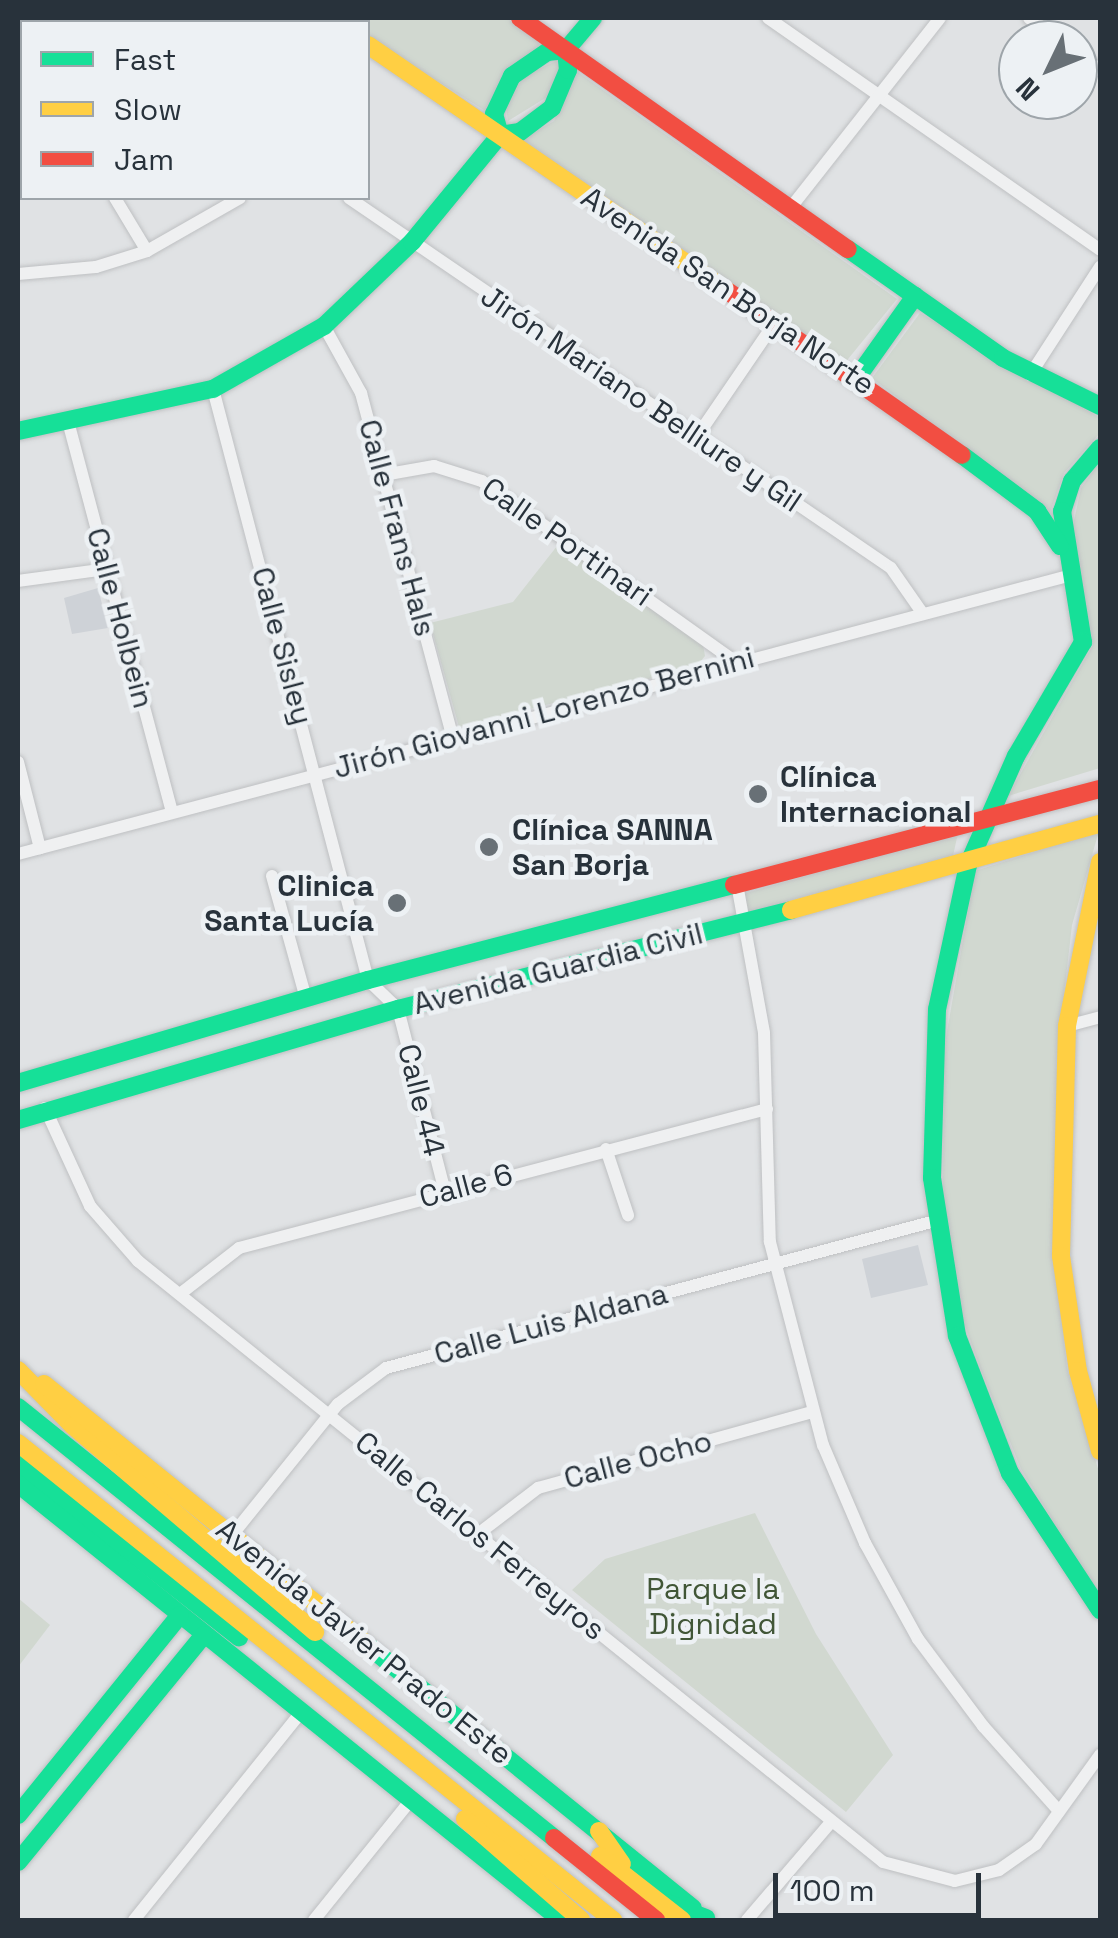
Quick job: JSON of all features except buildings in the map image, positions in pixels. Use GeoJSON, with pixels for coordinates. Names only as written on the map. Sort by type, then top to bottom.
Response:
{"type":"FeatureCollection","features":[{"type":"Feature","properties":{"kind":"main road"},"geometry":{"type":"LineString","coordinates":[[520,18],[1030,375],[1100,406]]}},
{"type":"Feature","properties":{"kind":"main road"},"geometry":{"type":"LineString","coordinates":[[500,135],[494,114],[512,76],[535,58],[566,50],[593,18]]}},
{"type":"Feature","properties":{"kind":"main road","name":"Avenida San Borja Norte"},"geometry":{"type":"LineString","coordinates":[[370,46],[856,380],[1037,511],[1070,567]]}},
{"type":"Feature","properties":{"kind":"main road"},"geometry":{"type":"LineString","coordinates":[[18,432],[213,390],[324,326],[412,242],[500,135],[520,132],[552,108],[568,70],[566,50]]}},
{"type":"Feature","properties":{"kind":"main road"},"geometry":{"type":"LineString","coordinates":[[856,380],[915,296]]}},
{"type":"Feature","properties":{"kind":"main road"},"geometry":{"type":"LineString","coordinates":[[1100,448],[1066,496],[1061,528],[1083,642],[984,820],[968,866],[937,1009],[935,1221],[957,1336],[1010,1474],[1100,1610]]}},
{"type":"Feature","properties":{"kind":"main road","name":"Avenida Guardia Civil"},"geometry":{"type":"LineString","coordinates":[[18,1083],[368,980],[1100,789]]}},
{"type":"Feature","properties":{"kind":"main road","name":"Avenida Guardia Civil"},"geometry":{"type":"LineString","coordinates":[[18,1120],[45,1108],[398,1009],[968,866],[1100,824]]}},
{"type":"Feature","properties":{"kind":"main road"},"geometry":{"type":"LineString","coordinates":[[1100,862],[1067,1026],[1061,1263],[1078,1371],[1100,1451]]}},
{"type":"Feature","properties":{"kind":"main road"},"geometry":{"type":"LineString","coordinates":[[147,1045],[154,1077]]}},
{"type":"Feature","properties":{"kind":"main road"},"geometry":{"type":"LineString","coordinates":[[18,1367],[73,1426],[270,1586],[361,1683]]}},
{"type":"Feature","properties":{"kind":"main road","name":"Avenida Javier Prado Este"},"geometry":{"type":"LineString","coordinates":[[18,1367],[233,1534],[708,1919]]}},
{"type":"Feature","properties":{"kind":"main road","name":"Avenida Javier Prado Este"},"geometry":{"type":"LineString","coordinates":[[18,1407],[656,1920]]}},
{"type":"Feature","properties":{"kind":"main road","name":"Avenida Javier Prado Este"},"geometry":{"type":"LineString","coordinates":[[18,1443],[613,1920]]}},
{"type":"Feature","properties":{"kind":"main road"},"geometry":{"type":"LineString","coordinates":[[18,1464],[200,1612],[282,1656]]}},
{"type":"Feature","properties":{"kind":"main road"},"geometry":{"type":"LineString","coordinates":[[18,1484],[561,1920]]}},
{"type":"Feature","properties":{"kind":"main road"},"geometry":{"type":"LineString","coordinates":[[18,1815],[180,1615]]}},
{"type":"Feature","properties":{"kind":"main road"},"geometry":{"type":"LineString","coordinates":[[18,1862],[204,1635]]}},
{"type":"Feature","properties":{"kind":"main road"},"geometry":{"type":"LineString","coordinates":[[452,1757],[518,1791],[682,1920]]}},
{"type":"Feature","properties":{"kind":"main road"},"geometry":{"type":"LineString","coordinates":[[412,1761],[490,1843],[581,1920]]}},
{"type":"Feature","properties":{"kind":"main road"},"geometry":{"type":"LineString","coordinates":[[599,1831],[636,1883]]}},
{"type":"Feature","properties":{"kind":"main road"},"geometry":{"type":"LineString","coordinates":[[655,1899],[708,1919]]}},
{"type":"Feature","properties":{"kind":"street"},"geometry":{"type":"LineString","coordinates":[[769,18],[1100,250]]}},
{"type":"Feature","properties":{"kind":"street"},"geometry":{"type":"LineString","coordinates":[[792,206],[940,18]]}},
{"type":"Feature","properties":{"kind":"street"},"geometry":{"type":"LineString","coordinates":[[116,200],[148,251]]}},
{"type":"Feature","properties":{"kind":"street"},"geometry":{"type":"LineString","coordinates":[[18,274],[96,266],[148,251],[237,200]]}},
{"type":"Feature","properties":{"kind":"street","name":"Jirón Mariano Belliure y Gil"},"geometry":{"type":"LineString","coordinates":[[352,200],[891,568],[922,611]]}},
{"type":"Feature","properties":{"kind":"street"},"geometry":{"type":"LineString","coordinates":[[1030,375],[1100,267]]}},
{"type":"Feature","properties":{"kind":"street"},"geometry":{"type":"LineString","coordinates":[[696,438],[773,325]]}},
{"type":"Feature","properties":{"kind":"street","name":"Calle Frans Hals"},"geometry":{"type":"LineString","coordinates":[[324,326],[360,393],[452,736]]}},
{"type":"Feature","properties":{"kind":"street","name":"Calle Sisley"},"geometry":{"type":"LineString","coordinates":[[213,390],[368,980]]}},
{"type":"Feature","properties":{"kind":"street","name":"Calle Holbein"},"geometry":{"type":"LineString","coordinates":[[68,424],[172,812]]}},
{"type":"Feature","properties":{"kind":"street","name":"Calle Portinari"},"geometry":{"type":"LineString","coordinates":[[383,475],[434,466],[482,481],[737,663]]}},
{"type":"Feature","properties":{"kind":"street","name":"Jirón Giovanni Lorenzo Bernini"},"geometry":{"type":"LineString","coordinates":[[18,854],[737,663],[1070,567]]}},
{"type":"Feature","properties":{"kind":"street"},"geometry":{"type":"LineString","coordinates":[[18,582],[107,569]]}},
{"type":"Feature","properties":{"kind":"street"},"geometry":{"type":"LineString","coordinates":[[18,762],[40,848]]}},
{"type":"Feature","properties":{"kind":"street"},"geometry":{"type":"LineString","coordinates":[[272,876],[306,998]]}},
{"type":"Feature","properties":{"kind":"street"},"geometry":{"type":"LineString","coordinates":[[737,884],[747,921],[764,1032],[774,1263],[812,1412],[850,1511],[910,1626],[982,1726],[1059,1811],[1100,1755]]}},
{"type":"Feature","properties":{"kind":"street"},"geometry":{"type":"LineString","coordinates":[[368,980],[398,1009]]}},
{"type":"Feature","properties":{"kind":"street","name":"Calle 44"},"geometry":{"type":"LineString","coordinates":[[398,1009],[445,1192]]}},
{"type":"Feature","properties":{"kind":"street"},"geometry":{"type":"LineString","coordinates":[[1067,1026],[1100,1016]]}},
{"type":"Feature","properties":{"kind":"street","name":"Calle Carlos Ferreyros"},"geometry":{"type":"LineString","coordinates":[[45,1108],[101,1222],[180,1294],[883,1862],[932,1880],[981,1878],[1027,1852],[1059,1811]]}},
{"type":"Feature","properties":{"kind":"street","name":"Calle 6"},"geometry":{"type":"LineString","coordinates":[[180,1294],[239,1248],[767,1109]]}},
{"type":"Feature","properties":{"kind":"street"},"geometry":{"type":"LineString","coordinates":[[606,1149],[628,1215]]}},
{"type":"Feature","properties":{"kind":"street","name":"Calle Luis Aldana"},"geometry":{"type":"LineString","coordinates":[[233,1534],[330,1414],[364,1381],[397,1364],[935,1221]]}},
{"type":"Feature","properties":{"kind":"street","name":"Calle Ocho"},"geometry":{"type":"LineString","coordinates":[[478,1534],[538,1488],[812,1412]]}},
{"type":"Feature","properties":{"kind":"street"},"geometry":{"type":"LineString","coordinates":[[134,1920],[301,1712]]}},
{"type":"Feature","properties":{"kind":"street"},"geometry":{"type":"LineString","coordinates":[[314,1920],[410,1801]]}},
{"type":"Feature","properties":{"kind":"street"},"geometry":{"type":"LineString","coordinates":[[747,1920],[831,1822]]}},
{"type":"Feature","properties":{"kind":"shaded area"},"geometry":{"type":"Polygon","coordinates":[[[98,588],[108,628],[72,634],[64,598],[98,588]]]}},
{"type":"Feature","properties":{"kind":"shaded area"},"geometry":{"type":"Polygon","coordinates":[[[918,1245],[928,1285],[871,1298],[862,1259],[918,1245]]]}},
{"type":"Feature","properties":{"kind":"green space"},"geometry":{"type":"Polygon","coordinates":[[[346,18],[507,18],[542,45],[507,71],[489,113],[382,47],[370,37],[370,20],[346,18]]]}},
{"type":"Feature","properties":{"kind":"green space"},"geometry":{"type":"Polygon","coordinates":[[[556,61],[560,69],[547,97],[508,121],[506,108],[522,77],[556,61]]]}},
{"type":"Feature","properties":{"kind":"green space"},"geometry":{"type":"Polygon","coordinates":[[[576,71],[897,299],[844,364],[521,140],[554,121],[576,71]]]}},
{"type":"Feature","properties":{"kind":"green space"},"geometry":{"type":"Polygon","coordinates":[[[920,313],[1100,418],[1100,433],[1064,473],[1049,515],[872,378],[920,313]]]}},
{"type":"Feature","properties":{"kind":"green space"},"geometry":{"type":"Polygon","coordinates":[[[1100,462],[1100,768],[1008,796],[1093,645],[1072,530],[1081,488],[1100,462]]]}},
{"type":"Feature","properties":{"kind":"green space"},"geometry":{"type":"Polygon","coordinates":[[[561,541],[703,645],[705,656],[696,667],[459,727],[430,623],[513,602],[561,541]]]}},
{"type":"Feature","properties":{"kind":"green space"},"geometry":{"type":"Polygon","coordinates":[[[1099,831],[1072,925],[1064,994],[1053,1232],[1067,1368],[1100,1475],[1100,1597],[1021,1469],[981,1370],[957,1303],[943,1201],[944,1049],[975,871],[1099,831]]]}},
{"type":"Feature","properties":{"kind":"green space"},"geometry":{"type":"Polygon","coordinates":[[[958,833],[953,856],[747,913],[743,894],[958,833]]]}},
{"type":"Feature","properties":{"kind":"green space","name":"Parque la Dignidad"},"geometry":{"type":"Polygon","coordinates":[[[755,1513],[816,1634],[893,1755],[846,1812],[572,1590],[605,1559],[755,1513]]]}},
{"type":"Feature","properties":{"kind":"green space"},"geometry":{"type":"Polygon","coordinates":[[[18,1598],[50,1625],[18,1667],[18,1598]]]}},
{"type":"Feature","properties":{"kind":"traffic: fast"},"geometry":{"type":"LineString","coordinates":[[566,50],[593,18]]}},
{"type":"Feature","properties":{"kind":"traffic: fast"},"geometry":{"type":"LineString","coordinates":[[500,135],[494,114],[512,76],[547,52],[566,50]]}},
{"type":"Feature","properties":{"kind":"traffic: fast"},"geometry":{"type":"LineString","coordinates":[[18,431],[213,389],[324,326],[412,242],[500,135],[520,132],[552,108],[568,70],[566,50]]}},
{"type":"Feature","properties":{"kind":"traffic: fast"},"geometry":{"type":"LineString","coordinates":[[848,249],[1003,358],[1100,406]]}},
{"type":"Feature","properties":{"kind":"traffic: fast"},"geometry":{"type":"LineString","coordinates":[[856,379],[915,296]]}},
{"type":"Feature","properties":{"kind":"traffic: fast"},"geometry":{"type":"LineString","coordinates":[[1100,448],[1072,481],[1062,511],[1083,642],[1016,756],[968,865],[937,1009],[932,1178],[957,1336],[1010,1473],[1100,1610]]}},
{"type":"Feature","properties":{"kind":"traffic: fast"},"geometry":{"type":"LineString","coordinates":[[962,455],[1037,511],[1060,546]]}},
{"type":"Feature","properties":{"kind":"traffic: fast"},"geometry":{"type":"LineString","coordinates":[[18,1083],[368,980],[734,885]]}},
{"type":"Feature","properties":{"kind":"traffic: fast"},"geometry":{"type":"LineString","coordinates":[[18,1120],[398,1009],[791,910]]}},
{"type":"Feature","properties":{"kind":"traffic: fast"},"geometry":{"type":"LineString","coordinates":[[18,1407],[554,1838]]}},
{"type":"Feature","properties":{"kind":"traffic: fast"},"geometry":{"type":"LineString","coordinates":[[18,1464],[239,1637]]}},
{"type":"Feature","properties":{"kind":"traffic: fast"},"geometry":{"type":"LineString","coordinates":[[18,1484],[561,1920]]}},
{"type":"Feature","properties":{"kind":"traffic: fast"},"geometry":{"type":"LineString","coordinates":[[18,1815],[180,1615]]}},
{"type":"Feature","properties":{"kind":"traffic: fast"},"geometry":{"type":"LineString","coordinates":[[18,1862],[204,1635]]}},
{"type":"Feature","properties":{"kind":"traffic: fast"},"geometry":{"type":"LineString","coordinates":[[362,1641],[693,1908]]}},
{"type":"Feature","properties":{"kind":"traffic: fast"},"geometry":{"type":"LineString","coordinates":[[667,1903],[706,1918]]}},
{"type":"Feature","properties":{"kind":"traffic: slow"},"geometry":{"type":"LineString","coordinates":[[370,46],[729,292]]}},
{"type":"Feature","properties":{"kind":"traffic: slow"},"geometry":{"type":"LineString","coordinates":[[791,910],[1100,824]]}},
{"type":"Feature","properties":{"kind":"traffic: slow"},"geometry":{"type":"LineString","coordinates":[[1100,862],[1067,1026],[1061,1256],[1078,1371],[1100,1451]]}},
{"type":"Feature","properties":{"kind":"traffic: slow"},"geometry":{"type":"LineString","coordinates":[[18,1370],[73,1426],[315,1632]]}},
{"type":"Feature","properties":{"kind":"traffic: slow"},"geometry":{"type":"LineString","coordinates":[[44,1384],[362,1641]]}},
{"type":"Feature","properties":{"kind":"traffic: slow"},"geometry":{"type":"LineString","coordinates":[[18,1443],[613,1920]]}},
{"type":"Feature","properties":{"kind":"traffic: slow"},"geometry":{"type":"LineString","coordinates":[[465,1819],[581,1920]]}},
{"type":"Feature","properties":{"kind":"traffic: slow"},"geometry":{"type":"LineString","coordinates":[[599,1831],[622,1864]]}},
{"type":"Feature","properties":{"kind":"traffic: slow"},"geometry":{"type":"LineString","coordinates":[[600,1856],[682,1920]]}},
{"type":"Feature","properties":{"kind":"traffic: jam"},"geometry":{"type":"LineString","coordinates":[[520,18],[848,249]]}},
{"type":"Feature","properties":{"kind":"traffic: jam"},"geometry":{"type":"LineString","coordinates":[[729,292],[962,455]]}},
{"type":"Feature","properties":{"kind":"traffic: jam"},"geometry":{"type":"LineString","coordinates":[[734,885],[1100,789]]}},
{"type":"Feature","properties":{"kind":"traffic: jam"},"geometry":{"type":"LineString","coordinates":[[554,1838],[656,1920]]}},
{"type":"Feature","properties":{"kind":"place","name":"Clínica Internacional"},"geometry":{"type":"Point","coordinates":[758,794]}},
{"type":"Feature","properties":{"kind":"place","name":"Clínica SANNA San Borja"},"geometry":{"type":"Point","coordinates":[489,847]}},
{"type":"Feature","properties":{"kind":"place","name":"Clinica Santa Lucía"},"geometry":{"type":"Point","coordinates":[397,903]}}]}
